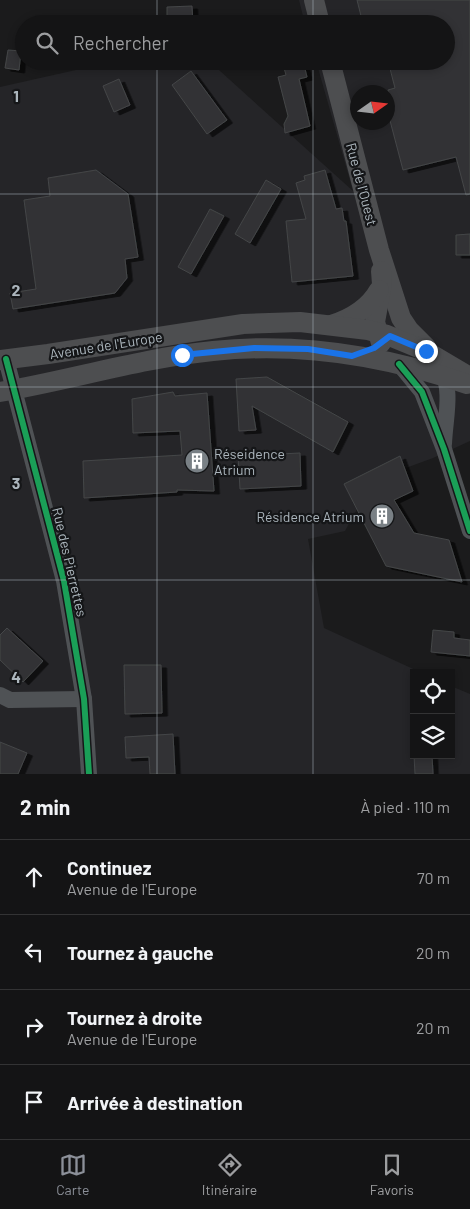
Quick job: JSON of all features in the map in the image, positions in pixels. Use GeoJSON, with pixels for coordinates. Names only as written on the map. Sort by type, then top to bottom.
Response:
{"type":"FeatureCollection","features":[{"type":"Feature","properties":{"kind":"main road"},"geometry":{"type":"LineString","coordinates":[[314,0],[318,15]]}},
{"type":"Feature","properties":{"kind":"main road","name":"Rue de l'Ouest"},"geometry":{"type":"LineString","coordinates":[[332,70],[380,250]]}},
{"type":"Feature","properties":{"kind":"main road"},"geometry":{"type":"LineString","coordinates":[[380,250],[382,284],[375,316],[383,337],[386,352],[399,364]]}},
{"type":"Feature","properties":{"kind":"main road"},"geometry":{"type":"LineString","coordinates":[[380,250],[401,318],[438,366]]}},
{"type":"Feature","properties":{"kind":"main road"},"geometry":{"type":"LineString","coordinates":[[330,325],[346,320],[364,308],[372,301],[382,284]]}},
{"type":"Feature","properties":{"kind":"main road"},"geometry":{"type":"LineString","coordinates":[[352,356],[366,352],[401,318]]}},
{"type":"Feature","properties":{"kind":"main road","name":"Avenue de l'Europe"},"geometry":{"type":"LineString","coordinates":[[3,359],[48,354],[243,324],[300,322],[330,325],[409,343],[438,366],[470,386]]}},
{"type":"Feature","properties":{"kind":"main road","name":"Avenue de l'Europe"},"geometry":{"type":"LineString","coordinates":[[7,391],[163,359],[213,351],[254,348],[308,349],[399,364],[438,366],[470,377]]}},
{"type":"Feature","properties":{"kind":"street","name":"Rue des Pierrettes"},"geometry":{"type":"LineString","coordinates":[[3,359],[7,391],[64,581],[84,699],[89,774]]}},
{"type":"Feature","properties":{"kind":"street"},"geometry":{"type":"LineString","coordinates":[[399,364],[422,392],[444,449],[470,531]]}},
{"type":"Feature","properties":{"kind":"street"},"geometry":{"type":"LineString","coordinates":[[422,392],[438,366]]}},
{"type":"Feature","properties":{"kind":"street"},"geometry":{"type":"LineString","coordinates":[[438,366],[448,400],[444,449]]}},
{"type":"Feature","properties":{"kind":"street"},"geometry":{"type":"LineString","coordinates":[[448,400],[457,390],[470,386]]}},
{"type":"Feature","properties":{"kind":"street"},"geometry":{"type":"LineString","coordinates":[[0,695],[10,700],[84,699]]}},
{"type":"Feature","properties":{"kind":"shaded area"},"geometry":{"type":"Polygon","coordinates":[[[299,0],[470,0],[470,441],[433,458],[373,480],[345,531],[308,539],[324,628],[413,669],[410,669],[410,759],[455,759],[455,688],[470,694],[470,774],[0,774],[0,87],[76,70],[219,70],[353,191],[319,70],[455,70],[455,15],[303,15],[299,0]]]}},
{"type":"Feature","properties":{"kind":"building"},"geometry":{"type":"Polygon","coordinates":[[[357,0],[470,0],[470,194],[466,195],[456,157],[403,170],[392,130],[395,130],[395,85],[390,70],[455,70],[455,15],[361,15],[357,0]]]}},
{"type":"Feature","properties":{"kind":"building"},"geometry":{"type":"Polygon","coordinates":[[[192,6],[192,15],[167,15],[167,7],[192,6]]]}},
{"type":"Feature","properties":{"kind":"building"},"geometry":{"type":"Polygon","coordinates":[[[8,50],[15,51],[15,69],[5,68],[8,50]]]}},
{"type":"Feature","properties":{"kind":"building"},"geometry":{"type":"Polygon","coordinates":[[[285,70],[305,70],[307,77],[299,79],[310,126],[285,133],[284,124],[288,116],[278,77],[286,75],[285,70]]]}},
{"type":"Feature","properties":{"kind":"building"},"geometry":{"type":"Polygon","coordinates":[[[191,71],[227,120],[207,134],[172,85],[191,71]]]}},
{"type":"Feature","properties":{"kind":"building"},"geometry":{"type":"Polygon","coordinates":[[[119,79],[130,105],[114,112],[103,86],[119,79]]]}},
{"type":"Feature","properties":{"kind":"building"},"geometry":{"type":"Polygon","coordinates":[[[96,170],[128,194],[138,257],[125,259],[127,278],[115,293],[13,309],[10,293],[36,289],[24,200],[50,196],[48,178],[96,170]]]}},
{"type":"Feature","properties":{"kind":"building"},"geometry":{"type":"Polygon","coordinates":[[[325,170],[336,209],[342,208],[344,221],[346,221],[353,276],[292,282],[286,221],[306,219],[296,183],[305,180],[304,176],[325,170]]]}},
{"type":"Feature","properties":{"kind":"building"},"geometry":{"type":"Polygon","coordinates":[[[266,180],[281,189],[250,243],[235,234],[266,180]]]}},
{"type":"Feature","properties":{"kind":"building"},"geometry":{"type":"Polygon","coordinates":[[[210,209],[224,216],[191,274],[178,267],[210,209]]]}},
{"type":"Feature","properties":{"kind":"building"},"geometry":{"type":"Polygon","coordinates":[[[470,234],[470,255],[456,255],[456,235],[470,234]]]}},
{"type":"Feature","properties":{"kind":"building","name":"Réseidence Atrium"},"geometry":{"type":"Polygon","coordinates":[[[267,377],[348,422],[333,452],[252,406],[256,430],[239,431],[236,379],[267,377]]]}},
{"type":"Feature","properties":{"kind":"building"},"geometry":{"type":"Polygon","coordinates":[[[173,392],[175,396],[207,393],[214,491],[177,490],[177,492],[84,498],[83,461],[182,455],[180,431],[133,433],[132,399],[173,392]]]}},
{"type":"Feature","properties":{"kind":"building","name":"Réseidence Atrium"},"geometry":{"type":"Polygon","coordinates":[[[300,453],[301,486],[240,489],[238,456],[300,453]]]}},
{"type":"Feature","properties":{"kind":"building","name":"Résidence Atrium"},"geometry":{"type":"Polygon","coordinates":[[[400,456],[413,491],[394,500],[414,533],[449,540],[462,582],[386,566],[344,484],[400,456]]]}},
{"type":"Feature","properties":{"kind":"building"},"geometry":{"type":"Polygon","coordinates":[[[7,628],[43,661],[23,682],[0,660],[0,635],[7,628]]]}},
{"type":"Feature","properties":{"kind":"building"},"geometry":{"type":"Polygon","coordinates":[[[433,630],[454,632],[454,638],[470,640],[470,656],[431,652],[433,630]]]}},
{"type":"Feature","properties":{"kind":"building"},"geometry":{"type":"Polygon","coordinates":[[[124,665],[161,665],[162,713],[125,714],[124,665]]]}},
{"type":"Feature","properties":{"kind":"building"},"geometry":{"type":"Polygon","coordinates":[[[173,734],[175,774],[150,774],[149,757],[126,758],[125,737],[173,734]]]}},
{"type":"Feature","properties":{"kind":"building"},"geometry":{"type":"Polygon","coordinates":[[[0,742],[27,753],[18,774],[0,774],[0,742]]]}},
{"type":"Feature","properties":{"kind":"building"},"geometry":{"type":"Polygon","coordinates":[[[414,759],[432,759],[433,774],[415,774],[414,759]]]}},
{"type":"Feature","properties":{"kind":"cycle path"},"geometry":{"type":"LineString","coordinates":[[6,359],[64,581],[84,699],[89,774]]}},
{"type":"Feature","properties":{"kind":"cycle path"},"geometry":{"type":"LineString","coordinates":[[399,364],[422,392],[444,449],[470,531]]}},
{"type":"Feature","properties":{"kind":"place","name":"Réseidence Atrium"},"geometry":{"type":"Point","coordinates":[197,461]}},
{"type":"Feature","properties":{"kind":"place","name":"Résidence Atrium"},"geometry":{"type":"Point","coordinates":[382,516]}},
{"type":"Feature","properties":{"kind":"route"},"geometry":{"type":"LineString","coordinates":[[182,355],[254,348],[308,349],[352,356],[374,348],[390,336],[426,351]]}}]}
